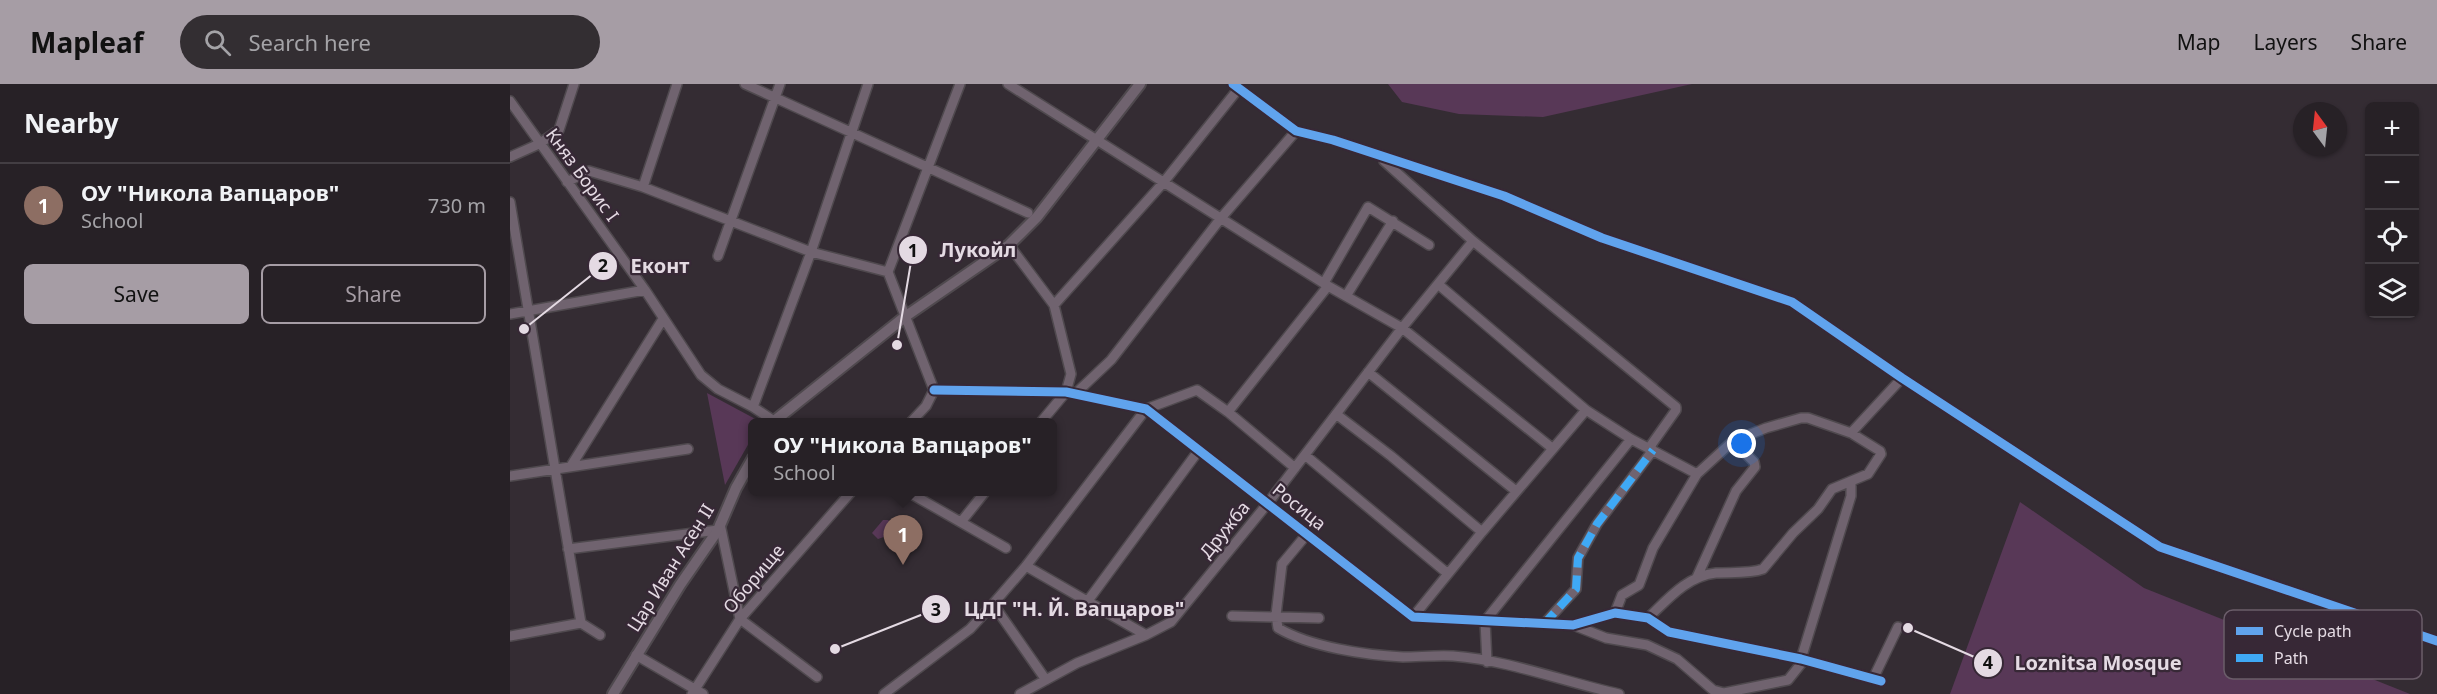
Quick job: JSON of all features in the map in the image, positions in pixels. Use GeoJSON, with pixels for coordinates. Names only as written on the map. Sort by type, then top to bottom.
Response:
{"type":"FeatureCollection","features":[{"type":"Feature","properties":{"kind":"street"},"geometry":{"type":"LineString","coordinates":[[510,157],[539,144],[559,130],[574,84]]}},
{"type":"Feature","properties":{"kind":"street"},"geometry":{"type":"LineString","coordinates":[[643,187],[677,84]]}},
{"type":"Feature","properties":{"kind":"street"},"geometry":{"type":"LineString","coordinates":[[745,84],[1028,213]]}},
{"type":"Feature","properties":{"kind":"street"},"geometry":{"type":"LineString","coordinates":[[718,256],[780,84]]}},
{"type":"Feature","properties":{"kind":"street"},"geometry":{"type":"LineString","coordinates":[[753,406],[811,252],[868,84]]}},
{"type":"Feature","properties":{"kind":"street"},"geometry":{"type":"LineString","coordinates":[[915,418],[926,406],[934,390],[888,272],[960,84]]}},
{"type":"Feature","properties":{"kind":"street"},"geometry":{"type":"LineString","coordinates":[[1008,84],[1326,285],[1402,328],[1552,448]]}},
{"type":"Feature","properties":{"kind":"street"},"geometry":{"type":"LineString","coordinates":[[778,418],[906,316],[1009,245],[1034,221],[1140,84]]}},
{"type":"Feature","properties":{"kind":"street"},"geometry":{"type":"LineString","coordinates":[[1054,305],[1163,183],[1236,86],[1296,131],[1333,140],[1504,196],[1602,238],[1792,302],[1902,378],[2160,547],[2346,610]]}},
{"type":"Feature","properties":{"kind":"street","name":"Княз Борис I"},"geometry":{"type":"LineString","coordinates":[[510,101],[645,290],[701,375],[718,389],[753,406],[768,418]]}},
{"type":"Feature","properties":{"kind":"street"},"geometry":{"type":"LineString","coordinates":[[1046,418],[1070,393],[1111,360],[1221,218],[1296,131]]}},
{"type":"Feature","properties":{"kind":"street"},"geometry":{"type":"LineString","coordinates":[[1380,157],[1473,241],[1676,407],[1651,449],[1583,549],[1576,563],[1576,589],[1544,624]]}},
{"type":"Feature","properties":{"kind":"street"},"geometry":{"type":"LineString","coordinates":[[567,182],[589,171],[643,187],[811,252],[888,272]]}},
{"type":"Feature","properties":{"kind":"street"},"geometry":{"type":"LineString","coordinates":[[510,202],[581,624]]}},
{"type":"Feature","properties":{"kind":"street"},"geometry":{"type":"LineString","coordinates":[[1228,412],[1326,285],[1368,207],[1430,245]]}},
{"type":"Feature","properties":{"kind":"street"},"geometry":{"type":"LineString","coordinates":[[1346,296],[1394,221]]}},
{"type":"Feature","properties":{"kind":"street","name":"Дружба"},"geometry":{"type":"LineString","coordinates":[[1020,694],[1077,663],[1146,635],[1171,622],[1268,503],[1402,328],[1473,241]]}},
{"type":"Feature","properties":{"kind":"street"},"geometry":{"type":"LineString","coordinates":[[1009,245],[1054,305],[1071,374],[1070,393]]}},
{"type":"Feature","properties":{"kind":"street"},"geometry":{"type":"LineString","coordinates":[[1439,285],[1586,410],[1631,439],[1697,474]]}},
{"type":"Feature","properties":{"kind":"street"},"geometry":{"type":"LineString","coordinates":[[510,314],[645,290]]}},
{"type":"Feature","properties":{"kind":"street"},"geometry":{"type":"LineString","coordinates":[[571,466],[663,319]]}},
{"type":"Feature","properties":{"kind":"street"},"geometry":{"type":"LineString","coordinates":[[1368,372],[1516,491]]}},
{"type":"Feature","properties":{"kind":"street"},"geometry":{"type":"LineString","coordinates":[[1851,433],[1902,378]]}},
{"type":"Feature","properties":{"kind":"street","name":"Росица"},"geometry":{"type":"LineString","coordinates":[[934,390],[1070,393],[1146,409],[1413,617]]}},
{"type":"Feature","properties":{"kind":"street"},"geometry":{"type":"LineString","coordinates":[[884,694],[970,629],[993,604],[1026,566],[1146,409],[1197,390],[1228,412],[1295,468]]}},
{"type":"Feature","properties":{"kind":"street"},"geometry":{"type":"LineString","coordinates":[[1413,617],[1447,573],[1586,410]]}},
{"type":"Feature","properties":{"kind":"street"},"geometry":{"type":"LineString","coordinates":[[1336,414],[1391,456],[1482,532]]}},
{"type":"Feature","properties":{"kind":"street"},"geometry":{"type":"LineString","coordinates":[[1615,613],[1622,595],[1639,585],[1653,548],[1697,474],[1733,441],[1801,418],[1808,418],[1851,433],[1880,451],[1881,454],[1871,472],[1832,489],[1818,509],[1793,532],[1763,569],[1714,573],[1697,577],[1679,588],[1648,618]]}},
{"type":"Feature","properties":{"kind":"street"},"geometry":{"type":"LineString","coordinates":[[1487,662],[1485,621],[1631,439]]}},
{"type":"Feature","properties":{"kind":"street"},"geometry":{"type":"LineString","coordinates":[[1697,577],[1736,491],[1755,467],[1754,462],[1733,441]]}},
{"type":"Feature","properties":{"kind":"street"},"geometry":{"type":"LineString","coordinates":[[510,476],[688,449]]}},
{"type":"Feature","properties":{"kind":"street"},"geometry":{"type":"LineString","coordinates":[[1087,602],[1199,450]]}},
{"type":"Feature","properties":{"kind":"street"},"geometry":{"type":"LineString","coordinates":[[1305,455],[1447,573]]}},
{"type":"Feature","properties":{"kind":"street","name":"Цар Иван Асен II"},"geometry":{"type":"LineString","coordinates":[[614,694],[636,655],[719,527],[748,467]]}},
{"type":"Feature","properties":{"kind":"street"},"geometry":{"type":"LineString","coordinates":[[1573,625],[1606,638],[1647,645],[1677,659],[1712,692],[1728,693],[1788,680],[1803,660],[1851,496],[1851,481]]}},
{"type":"Feature","properties":{"kind":"street","name":"Оборище"},"geometry":{"type":"LineString","coordinates":[[697,692],[740,619],[848,496]]}},
{"type":"Feature","properties":{"kind":"street"},"geometry":{"type":"LineString","coordinates":[[915,496],[1006,548]]}},
{"type":"Feature","properties":{"kind":"street"},"geometry":{"type":"LineString","coordinates":[[961,522],[982,496]]}},
{"type":"Feature","properties":{"kind":"street"},"geometry":{"type":"LineString","coordinates":[[568,549],[719,527],[740,619],[817,677]]}},
{"type":"Feature","properties":{"kind":"street"},"geometry":{"type":"LineString","coordinates":[[1307,534],[1282,564],[1276,615],[1278,628],[1287,633],[1335,648],[1401,657],[1454,656],[1487,662],[1619,694]]}},
{"type":"Feature","properties":{"kind":"street"},"geometry":{"type":"LineString","coordinates":[[1026,566],[1146,635]]}},
{"type":"Feature","properties":{"kind":"street"},"geometry":{"type":"LineString","coordinates":[[993,604],[1046,680]]}},
{"type":"Feature","properties":{"kind":"street"},"geometry":{"type":"LineString","coordinates":[[1413,617],[1573,625],[1615,613],[1648,618],[1669,632],[1803,660],[1877,680],[1898,627]]}},
{"type":"Feature","properties":{"kind":"street"},"geometry":{"type":"LineString","coordinates":[[1232,616],[1276,615],[1319,618]]}},
{"type":"Feature","properties":{"kind":"street"},"geometry":{"type":"LineString","coordinates":[[510,636],[581,624],[600,635]]}},
{"type":"Feature","properties":{"kind":"street"},"geometry":{"type":"LineString","coordinates":[[2422,636],[2437,641]]}},
{"type":"Feature","properties":{"kind":"street"},"geometry":{"type":"LineString","coordinates":[[636,655],[697,692]]}},
{"type":"Feature","properties":{"kind":"shaded area"},"geometry":{"type":"Polygon","coordinates":[[[1388,84],[1692,84],[1543,117],[1459,114],[1402,102],[1388,84]]]}},
{"type":"Feature","properties":{"kind":"shaded area"},"geometry":{"type":"Polygon","coordinates":[[[707,393],[754,418],[748,418],[748,445],[725,485],[707,393]]]}},
{"type":"Feature","properties":{"kind":"shaded area"},"geometry":{"type":"Polygon","coordinates":[[[2020,502],[2144,588],[2224,620],[2224,679],[2372,679],[2410,694],[1950,694],[2020,502]]]}},
{"type":"Feature","properties":{"kind":"shaded area"},"geometry":{"type":"Polygon","coordinates":[[[883,520],[888,520],[901,531],[878,539],[872,533],[883,520]]]}},
{"type":"Feature","properties":{"kind":"marked path"},"geometry":{"type":"LineString","coordinates":[[1544,624],[1576,589],[1578,558],[1597,524],[1653,450]]}},
{"type":"Feature","properties":{"kind":"cycle path"},"geometry":{"type":"LineString","coordinates":[[1233,84],[1296,131],[1333,140],[1504,196],[1602,238],[1792,302],[1902,378],[2160,547],[2346,610]]}},
{"type":"Feature","properties":{"kind":"cycle path"},"geometry":{"type":"LineString","coordinates":[[934,390],[1066,392],[1146,409],[1413,617],[1573,625],[1615,613],[1648,618],[1669,632],[1801,659],[1881,681]]}},
{"type":"Feature","properties":{"kind":"cycle path"},"geometry":{"type":"LineString","coordinates":[[2422,636],[2437,641]]}},
{"type":"Feature","properties":{"kind":"place","name":"Еконт"},"geometry":{"type":"Point","coordinates":[524,329]}},
{"type":"Feature","properties":{"kind":"place","name":"Лукойл"},"geometry":{"type":"Point","coordinates":[897,345]}},
{"type":"Feature","properties":{"kind":"place","name":"ОУ \"Никола Вапцаров\""},"geometry":{"type":"Point","coordinates":[903,565]}},
{"type":"Feature","properties":{"kind":"place","name":"Loznitsa Mosque"},"geometry":{"type":"Point","coordinates":[1908,628]}},
{"type":"Feature","properties":{"kind":"place","name":"ЦДГ \"Н. Й. Вапцаров\""},"geometry":{"type":"Point","coordinates":[835,649]}}]}
